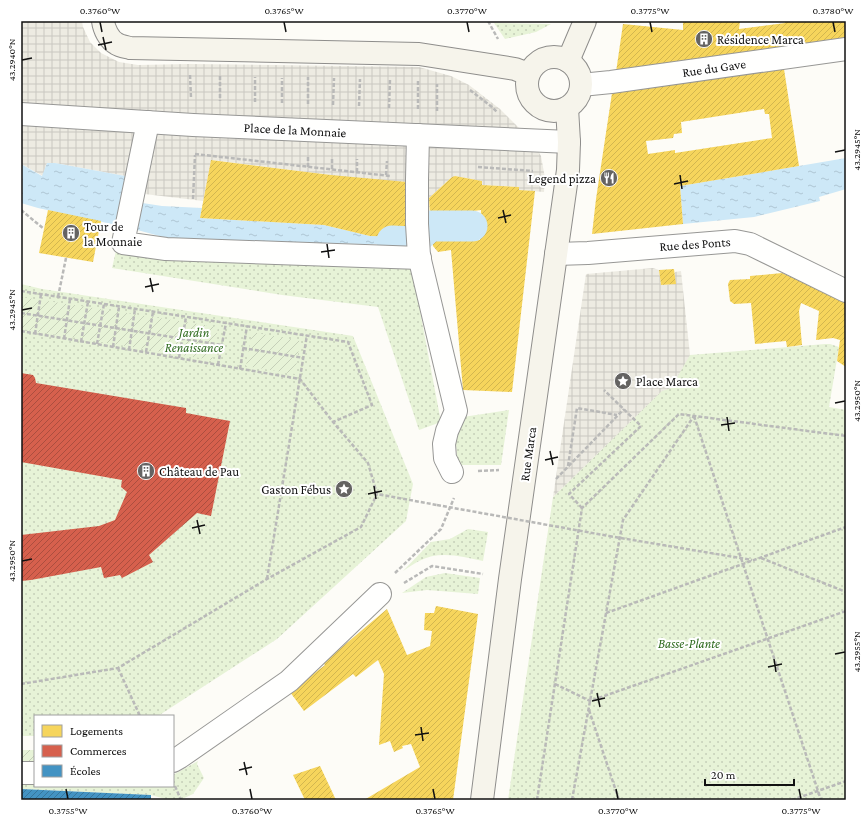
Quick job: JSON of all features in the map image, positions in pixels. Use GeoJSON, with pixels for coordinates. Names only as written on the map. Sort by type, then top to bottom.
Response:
{"type":"FeatureCollection","features":[{"type":"Feature","properties":{"kind":"street"},"geometry":{"type":"LineString","coordinates":[[103,21],[109,37],[116,44],[130,48],[419,54],[515,69],[528,74]]}},
{"type":"Feature","properties":{"kind":"street"},"geometry":{"type":"LineString","coordinates":[[568,61],[585,21]]}},
{"type":"Feature","properties":{"kind":"street","name":"Rue du Gave"},"geometry":{"type":"LineString","coordinates":[[581,85],[846,49]]}},
{"type":"Feature","properties":{"kind":"street"},"geometry":{"type":"LineString","coordinates":[[553,56],[561,57],[568,61],[574,65],[581,78],[579,94],[574,102],[567,108],[551,111],[536,104],[527,90],[526,82],[532,67],[545,58],[553,56]]}},
{"type":"Feature","properties":{"kind":"street","name":"Rue Marca"},"geometry":{"type":"LineString","coordinates":[[482,800],[509,586],[568,170],[569,142],[567,108]]}},
{"type":"Feature","properties":{"kind":"street","name":"Place de la Monnaie"},"geometry":{"type":"LineString","coordinates":[[21,114],[193,125],[569,142]]}},
{"type":"Feature","properties":{"kind":"street"},"geometry":{"type":"LineString","coordinates":[[148,122],[123,243],[166,249],[419,257]]}},
{"type":"Feature","properties":{"kind":"street"},"geometry":{"type":"LineString","coordinates":[[418,135],[417,224],[419,257],[456,411],[447,431],[444,444],[445,458],[452,472]]}},
{"type":"Feature","properties":{"kind":"street","name":"Rue des Ponts"},"geometry":{"type":"LineString","coordinates":[[556,254],[735,240],[750,244],[846,291]]}},
{"type":"Feature","properties":{"kind":"street"},"geometry":{"type":"LineString","coordinates":[[174,760],[289,681],[380,594]]}},
{"type":"Feature","properties":{"kind":"street"},"geometry":{"type":"LineString","coordinates":[[21,773],[34,773]]}},
{"type":"Feature","properties":{"kind":"path"},"geometry":{"type":"LineString","coordinates":[[418,72],[418,135]]}},
{"type":"Feature","properties":{"kind":"path"},"geometry":{"type":"LineString","coordinates":[[466,88],[492,107],[522,140]]}},
{"type":"Feature","properties":{"kind":"path"},"geometry":{"type":"LineString","coordinates":[[193,125],[195,154],[193,199]]}},
{"type":"Feature","properties":{"kind":"path"},"geometry":{"type":"LineString","coordinates":[[195,154],[417,178]]}},
{"type":"Feature","properties":{"kind":"path"},"geometry":{"type":"LineString","coordinates":[[475,166],[533,171]]}},
{"type":"Feature","properties":{"kind":"path"},"geometry":{"type":"LineString","coordinates":[[21,210],[44,229]]}},
{"type":"Feature","properties":{"kind":"path"},"geometry":{"type":"LineString","coordinates":[[58,297],[66,258]]}},
{"type":"Feature","properties":{"kind":"path"},"geometry":{"type":"LineString","coordinates":[[21,291],[348,342],[372,405],[333,422]]}},
{"type":"Feature","properties":{"kind":"path"},"geometry":{"type":"LineString","coordinates":[[35,334],[41,294]]}},
{"type":"Feature","properties":{"kind":"path"},"geometry":{"type":"LineString","coordinates":[[64,339],[70,299]]}},
{"type":"Feature","properties":{"kind":"path"},"geometry":{"type":"LineString","coordinates":[[81,342],[88,302]]}},
{"type":"Feature","properties":{"kind":"path"},"geometry":{"type":"LineString","coordinates":[[97,344],[104,304]]}},
{"type":"Feature","properties":{"kind":"path"},"geometry":{"type":"LineString","coordinates":[[113,347],[119,307]]}},
{"type":"Feature","properties":{"kind":"path"},"geometry":{"type":"LineString","coordinates":[[129,350],[135,309]]}},
{"type":"Feature","properties":{"kind":"path"},"geometry":{"type":"LineString","coordinates":[[146,352],[153,312]]}},
{"type":"Feature","properties":{"kind":"path"},"geometry":{"type":"LineString","coordinates":[[21,313],[222,345]]}},
{"type":"Feature","properties":{"kind":"path"},"geometry":{"type":"LineString","coordinates":[[179,358],[186,317]]}},
{"type":"Feature","properties":{"kind":"path"},"geometry":{"type":"LineString","coordinates":[[218,365],[226,323]]}},
{"type":"Feature","properties":{"kind":"path"},"geometry":{"type":"LineString","coordinates":[[240,369],[247,326]]}},
{"type":"Feature","properties":{"kind":"path"},"geometry":{"type":"LineString","coordinates":[[21,331],[300,379],[333,422],[368,463],[377,494],[361,527],[267,579],[118,668],[21,684]]}},
{"type":"Feature","properties":{"kind":"path"},"geometry":{"type":"LineString","coordinates":[[267,579],[308,335]]}},
{"type":"Feature","properties":{"kind":"path"},"geometry":{"type":"LineString","coordinates":[[243,348],[304,358]]}},
{"type":"Feature","properties":{"kind":"path"},"geometry":{"type":"LineString","coordinates":[[582,508],[569,494],[641,426],[604,390]]}},
{"type":"Feature","properties":{"kind":"path"},"geometry":{"type":"LineString","coordinates":[[568,466],[577,408],[617,415]]}},
{"type":"Feature","properties":{"kind":"path"},"geometry":{"type":"LineString","coordinates":[[556,479],[624,409]]}},
{"type":"Feature","properties":{"kind":"path"},"geometry":{"type":"LineString","coordinates":[[537,800],[582,508],[679,414],[846,436]]}},
{"type":"Feature","properties":{"kind":"path"},"geometry":{"type":"LineString","coordinates":[[572,800],[623,520],[694,416]]}},
{"type":"Feature","properties":{"kind":"path"},"geometry":{"type":"LineString","coordinates":[[694,416],[821,800]]}},
{"type":"Feature","properties":{"kind":"path"},"geometry":{"type":"LineString","coordinates":[[380,594],[388,580],[441,529],[457,491],[457,482],[452,472],[491,471]]}},
{"type":"Feature","properties":{"kind":"path"},"geometry":{"type":"LineString","coordinates":[[377,494],[752,561]]}},
{"type":"Feature","properties":{"kind":"path"},"geometry":{"type":"LineString","coordinates":[[606,613],[846,527]]}},
{"type":"Feature","properties":{"kind":"path"},"geometry":{"type":"LineString","coordinates":[[761,558],[846,592]]}},
{"type":"Feature","properties":{"kind":"path"},"geometry":{"type":"LineString","coordinates":[[380,594],[393,590],[432,566],[484,574]]}},
{"type":"Feature","properties":{"kind":"path"},"geometry":{"type":"LineString","coordinates":[[555,684],[590,701],[846,611]]}},
{"type":"Feature","properties":{"kind":"path"},"geometry":{"type":"LineString","coordinates":[[118,668],[140,715]]}},
{"type":"Feature","properties":{"kind":"path"},"geometry":{"type":"LineString","coordinates":[[589,709],[619,800]]}},
{"type":"Feature","properties":{"kind":"path"},"geometry":{"type":"LineString","coordinates":[[792,800],[846,782]]}},
{"type":"Feature","properties":{"kind":"path"},"geometry":{"type":"LineString","coordinates":[[174,785],[182,800]]}},
{"type":"Feature","properties":{"kind":"green space"},"geometry":{"type":"Polygon","coordinates":[[[494,23],[551,24],[536,32],[505,39],[494,23]]]}},
{"type":"Feature","properties":{"kind":"green space"},"geometry":{"type":"Polygon","coordinates":[[[116,251],[412,269],[441,422],[419,430],[378,307],[282,295],[112,268],[116,251]]]}},
{"type":"Feature","properties":{"kind":"green space"},"geometry":{"type":"Polygon","coordinates":[[[21,284],[42,289],[353,336],[413,484],[406,521],[277,639],[160,715],[34,715],[34,736],[21,736],[21,284]]]}},
{"type":"Feature","properties":{"kind":"green space","name":"Jardin Renaissance"},"geometry":{"type":"Polygon","coordinates":[[[21,297],[218,327],[212,360],[21,329],[21,297]]]}},
{"type":"Feature","properties":{"kind":"green space","name":"Jardin Renaissance"},"geometry":{"type":"Polygon","coordinates":[[[252,332],[300,341],[295,374],[246,366],[252,332]]]}},
{"type":"Feature","properties":{"kind":"green space","name":"Basse-Plante"},"geometry":{"type":"Polygon","coordinates":[[[825,344],[839,347],[829,407],[846,410],[846,800],[508,800],[553,497],[637,415],[658,361],[690,355],[825,344]]]}},
{"type":"Feature","properties":{"kind":"green space"},"geometry":{"type":"Polygon","coordinates":[[[509,410],[501,465],[460,465],[456,443],[463,417],[509,410]]]}},
{"type":"Feature","properties":{"kind":"green space"},"geometry":{"type":"Polygon","coordinates":[[[468,529],[488,532],[483,561],[451,555],[435,556],[419,561],[403,571],[431,542],[450,539],[468,529]]]}},
{"type":"Feature","properties":{"kind":"green space"},"geometry":{"type":"Polygon","coordinates":[[[445,573],[480,578],[478,594],[427,590],[402,593],[426,577],[445,573]]]}},
{"type":"Feature","properties":{"kind":"green space"},"geometry":{"type":"Polygon","coordinates":[[[21,750],[34,750],[34,764],[21,764],[21,750]]]}},
{"type":"Feature","properties":{"kind":"green space"},"geometry":{"type":"Polygon","coordinates":[[[198,761],[197,764],[204,778],[193,794],[180,800],[169,800],[151,795],[21,789],[21,781],[34,781],[34,787],[174,787],[174,774],[198,761]]]}},
{"type":"Feature","properties":{"kind":"shaded area"},"geometry":{"type":"Polygon","coordinates":[[[21,21],[82,21],[83,27],[90,42],[101,53],[119,62],[138,65],[189,64],[419,67],[451,76],[469,85],[500,109],[532,141],[541,156],[545,178],[544,192],[519,190],[519,187],[482,185],[482,181],[455,176],[429,198],[408,199],[331,175],[213,160],[211,161],[203,201],[128,192],[125,176],[55,163],[47,163],[43,176],[21,164],[21,21]]]}},
{"type":"Feature","properties":{"kind":"shaded area","name":"Place Marca"},"geometry":{"type":"Polygon","coordinates":[[[653,268],[659,270],[661,285],[675,284],[675,272],[681,271],[690,355],[671,388],[662,391],[553,497],[586,274],[653,268]]]}},
{"type":"Feature","properties":{"kind":"water"},"geometry":{"type":"Polygon","coordinates":[[[846,158],[846,189],[819,197],[820,201],[754,217],[683,224],[680,186],[846,158]]]}},
{"type":"Feature","properties":{"kind":"water"},"geometry":{"type":"Polygon","coordinates":[[[47,163],[55,163],[125,176],[128,192],[121,226],[21,203],[21,164],[42,176],[47,163]]]}},
{"type":"Feature","properties":{"kind":"water"},"geometry":{"type":"Polygon","coordinates":[[[136,202],[162,206],[202,208],[200,218],[324,225],[370,236],[412,237],[413,245],[174,240],[130,228],[136,202]]]}},
{"type":"Feature","properties":{"kind":"building: Logements","name":"Résidence Marca"},"geometry":{"type":"Polygon","coordinates":[[[683,21],[740,21],[739,29],[785,23],[785,21],[846,21],[846,39],[616,72],[623,24],[683,30],[683,21]]]}},
{"type":"Feature","properties":{"kind":"building: Logements"},"geometry":{"type":"Polygon","coordinates":[[[784,69],[799,166],[680,186],[683,224],[592,234],[612,93],[784,69]],[[764,109],[681,122],[682,133],[674,134],[673,138],[646,141],[648,154],[675,150],[675,153],[772,138],[769,114],[765,114],[764,109]]]}},
{"type":"Feature","properties":{"kind":"building: Logements"},"geometry":{"type":"Polygon","coordinates":[[[211,160],[331,175],[407,182],[412,237],[370,236],[324,225],[200,218],[211,160]]]}},
{"type":"Feature","properties":{"kind":"building: Logements"},"geometry":{"type":"Polygon","coordinates":[[[455,176],[482,181],[482,185],[519,187],[519,190],[535,191],[512,392],[463,390],[451,250],[438,252],[433,246],[431,234],[468,241],[480,240],[481,210],[430,217],[429,198],[455,176]]]}},
{"type":"Feature","properties":{"kind":"building: Logements","name":"Tour de la Monnaie"},"geometry":{"type":"Polygon","coordinates":[[[48,210],[101,221],[93,262],[39,253],[48,210]]]}},
{"type":"Feature","properties":{"kind":"building: Logements"},"geometry":{"type":"Polygon","coordinates":[[[674,269],[676,284],[661,285],[659,270],[674,269]]]}},
{"type":"Feature","properties":{"kind":"building: Logements"},"geometry":{"type":"Polygon","coordinates":[[[782,273],[846,301],[846,367],[837,361],[840,340],[833,338],[816,340],[819,311],[801,303],[799,311],[802,345],[787,347],[786,341],[755,344],[751,303],[734,304],[730,301],[728,284],[730,280],[750,279],[750,276],[782,273]]]}},
{"type":"Feature","properties":{"kind":"building: Logements"},"geometry":{"type":"Polygon","coordinates":[[[436,606],[478,614],[453,800],[364,800],[420,767],[411,744],[402,746],[403,748],[394,752],[390,741],[379,745],[384,674],[378,660],[356,677],[353,674],[304,711],[290,692],[325,665],[323,663],[387,609],[407,655],[430,646],[432,631],[424,630],[425,613],[434,613],[436,606]]]}},
{"type":"Feature","properties":{"kind":"building: Logements"},"geometry":{"type":"Polygon","coordinates":[[[320,766],[336,800],[305,800],[293,775],[320,766]]]}},
{"type":"Feature","properties":{"kind":"building: Commerces","name":"Château de Pau"},"geometry":{"type":"Polygon","coordinates":[[[21,373],[33,375],[36,383],[186,408],[186,413],[230,421],[211,516],[197,513],[149,555],[153,562],[122,578],[120,575],[104,578],[101,567],[21,581],[21,535],[99,526],[115,520],[127,492],[121,487],[122,480],[21,462],[21,373]]]}},
{"type":"Feature","properties":{"kind":"building: Écoles"},"geometry":{"type":"Polygon","coordinates":[[[21,789],[151,795],[151,800],[21,800],[21,789]]]}},
{"type":"Feature","properties":{"kind":"waterway"},"geometry":{"type":"LineString","coordinates":[[392,241],[413,242],[430,226],[472,226]]}},
{"type":"Feature","properties":{"kind":"place","name":"Résidence Marca"},"geometry":{"type":"Point","coordinates":[704,39]}},
{"type":"Feature","properties":{"kind":"place","name":"Legend pizza"},"geometry":{"type":"Point","coordinates":[609,178]}},
{"type":"Feature","properties":{"kind":"place","name":"Tour de la Monnaie"},"geometry":{"type":"Point","coordinates":[71,233]}},
{"type":"Feature","properties":{"kind":"place","name":"Place Marca"},"geometry":{"type":"Point","coordinates":[623,381]}},
{"type":"Feature","properties":{"kind":"place","name":"Château de Pau"},"geometry":{"type":"Point","coordinates":[146,471]}},
{"type":"Feature","properties":{"kind":"place","name":"Gaston Fébus"},"geometry":{"type":"Point","coordinates":[344,489]}}]}
